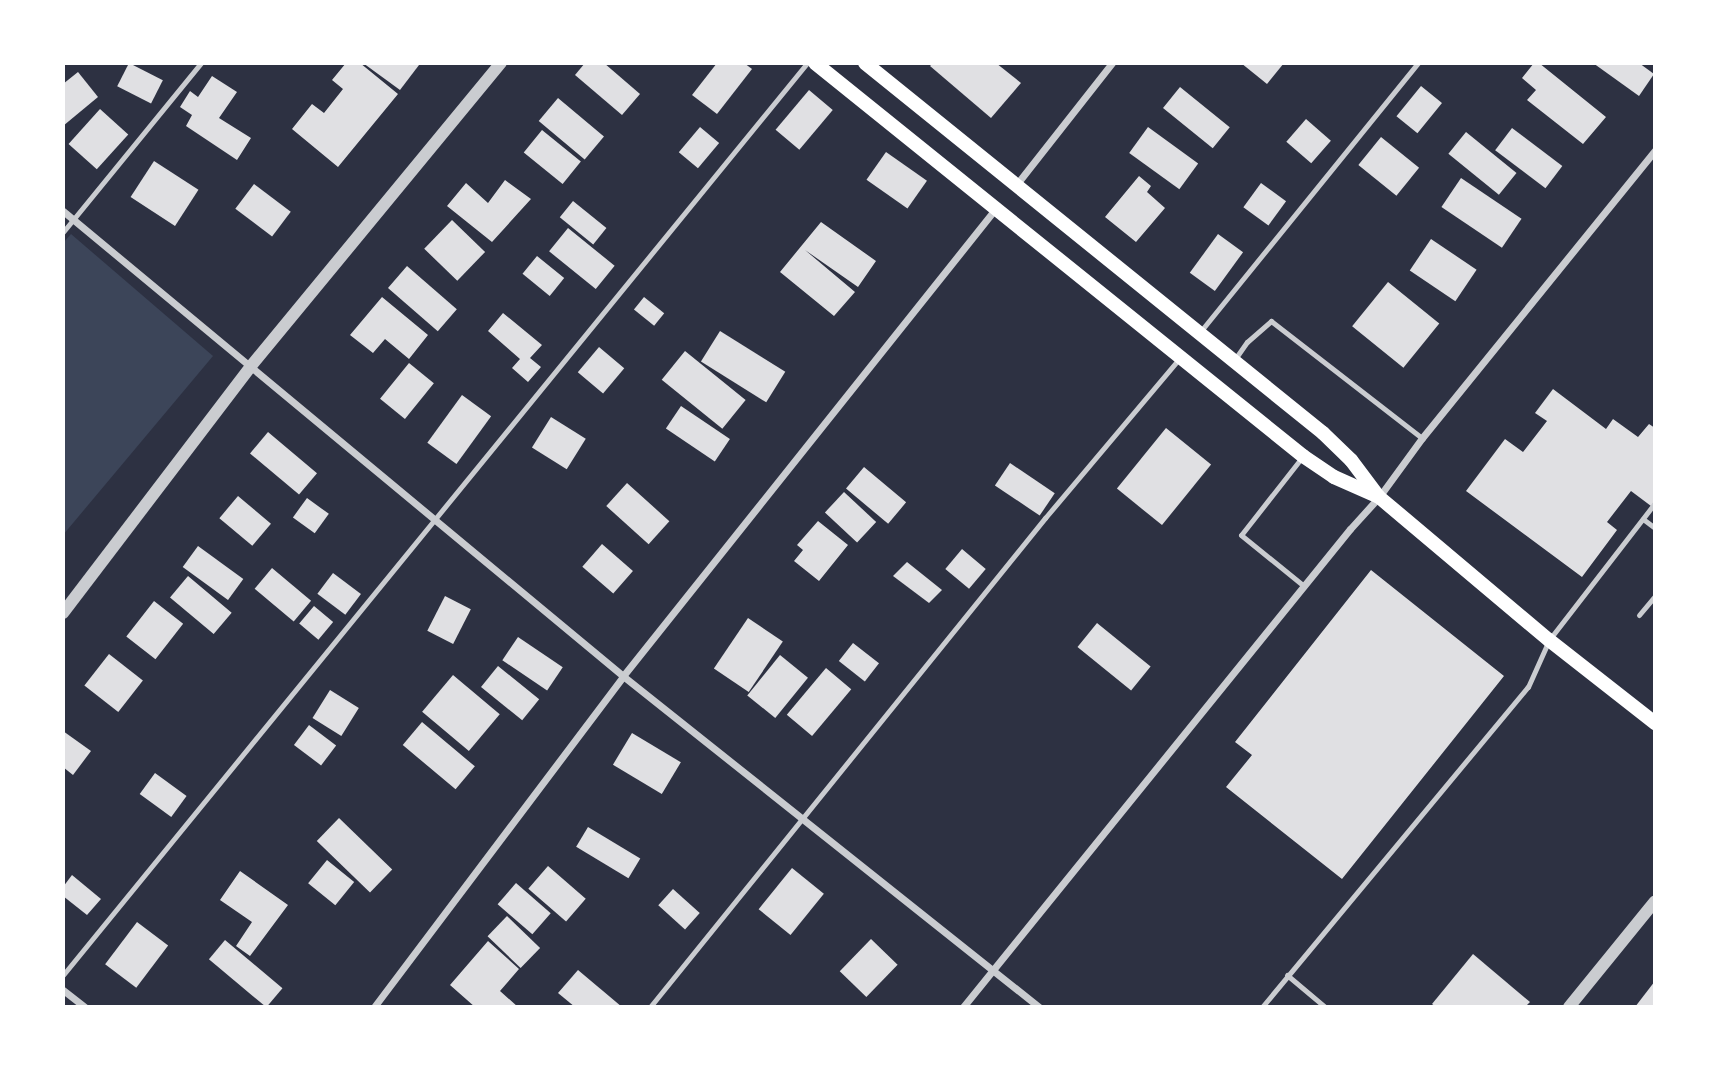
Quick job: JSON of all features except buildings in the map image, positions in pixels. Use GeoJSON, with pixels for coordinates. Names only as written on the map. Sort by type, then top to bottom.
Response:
{"type":"FeatureCollection","features":[{"type":"Feature","properties":{"kind":"main road"},"geometry":{"type":"LineString","coordinates":[[815,63],[1303,456],[1334,477],[1379,498]]}},
{"type":"Feature","properties":{"kind":"main road"},"geometry":{"type":"LineString","coordinates":[[865,63],[1235,359],[1351,460],[1379,498],[1549,640],[1655,723]]}},
{"type":"Feature","properties":{"kind":"street"},"geometry":{"type":"LineString","coordinates":[[63,613],[251,366],[501,63]]}},
{"type":"Feature","properties":{"kind":"street"},"geometry":{"type":"LineString","coordinates":[[1016,185],[1112,63]]}},
{"type":"Feature","properties":{"kind":"street"},"geometry":{"type":"LineString","coordinates":[[964,1007],[1304,586],[1379,498],[1422,438],[1655,150]]}},
{"type":"Feature","properties":{"kind":"street"},"geometry":{"type":"LineString","coordinates":[[374,1007],[623,676],[996,208]]}},
{"type":"Feature","properties":{"kind":"street"},"geometry":{"type":"LineString","coordinates":[[63,211],[623,676],[1039,1007]]}},
{"type":"Feature","properties":{"kind":"street"},"geometry":{"type":"LineString","coordinates":[[1569,1007],[1655,901]]}},
{"type":"Feature","properties":{"kind":"street"},"geometry":{"type":"LineString","coordinates":[[63,990],[85,1007]]}},
{"type":"Feature","properties":{"kind":"lane"},"geometry":{"type":"LineString","coordinates":[[63,232],[201,63]]}},
{"type":"Feature","properties":{"kind":"lane"},"geometry":{"type":"LineString","coordinates":[[63,975],[433,518],[807,63]]}},
{"type":"Feature","properties":{"kind":"lane"},"geometry":{"type":"LineString","coordinates":[[1200,332],[1418,63]]}},
{"type":"Feature","properties":{"kind":"lane"},"geometry":{"type":"LineString","coordinates":[[1235,359],[1247,342],[1271,321],[1422,438]]}},
{"type":"Feature","properties":{"kind":"lane"},"geometry":{"type":"LineString","coordinates":[[650,1007],[1045,518],[1181,357]]}},
{"type":"Feature","properties":{"kind":"lane"},"geometry":{"type":"LineString","coordinates":[[1303,456],[1241,534],[1304,586]]}},
{"type":"Feature","properties":{"kind":"lane"},"geometry":{"type":"LineString","coordinates":[[1262,1007],[1528,687],[1549,640],[1655,503]]}},
{"type":"Feature","properties":{"kind":"lane"},"geometry":{"type":"LineString","coordinates":[[1643,519],[1655,528]]}},
{"type":"Feature","properties":{"kind":"lane"},"geometry":{"type":"LineString","coordinates":[[1639,615],[1655,596]]}},
{"type":"Feature","properties":{"kind":"lane"},"geometry":{"type":"LineString","coordinates":[[1287,975],[1325,1007]]}},
{"type":"Feature","properties":{"kind":"shaded area"},"geometry":{"type":"Polygon","coordinates":[[[71,234],[213,356],[63,535],[63,243],[71,234]]]}}]}
